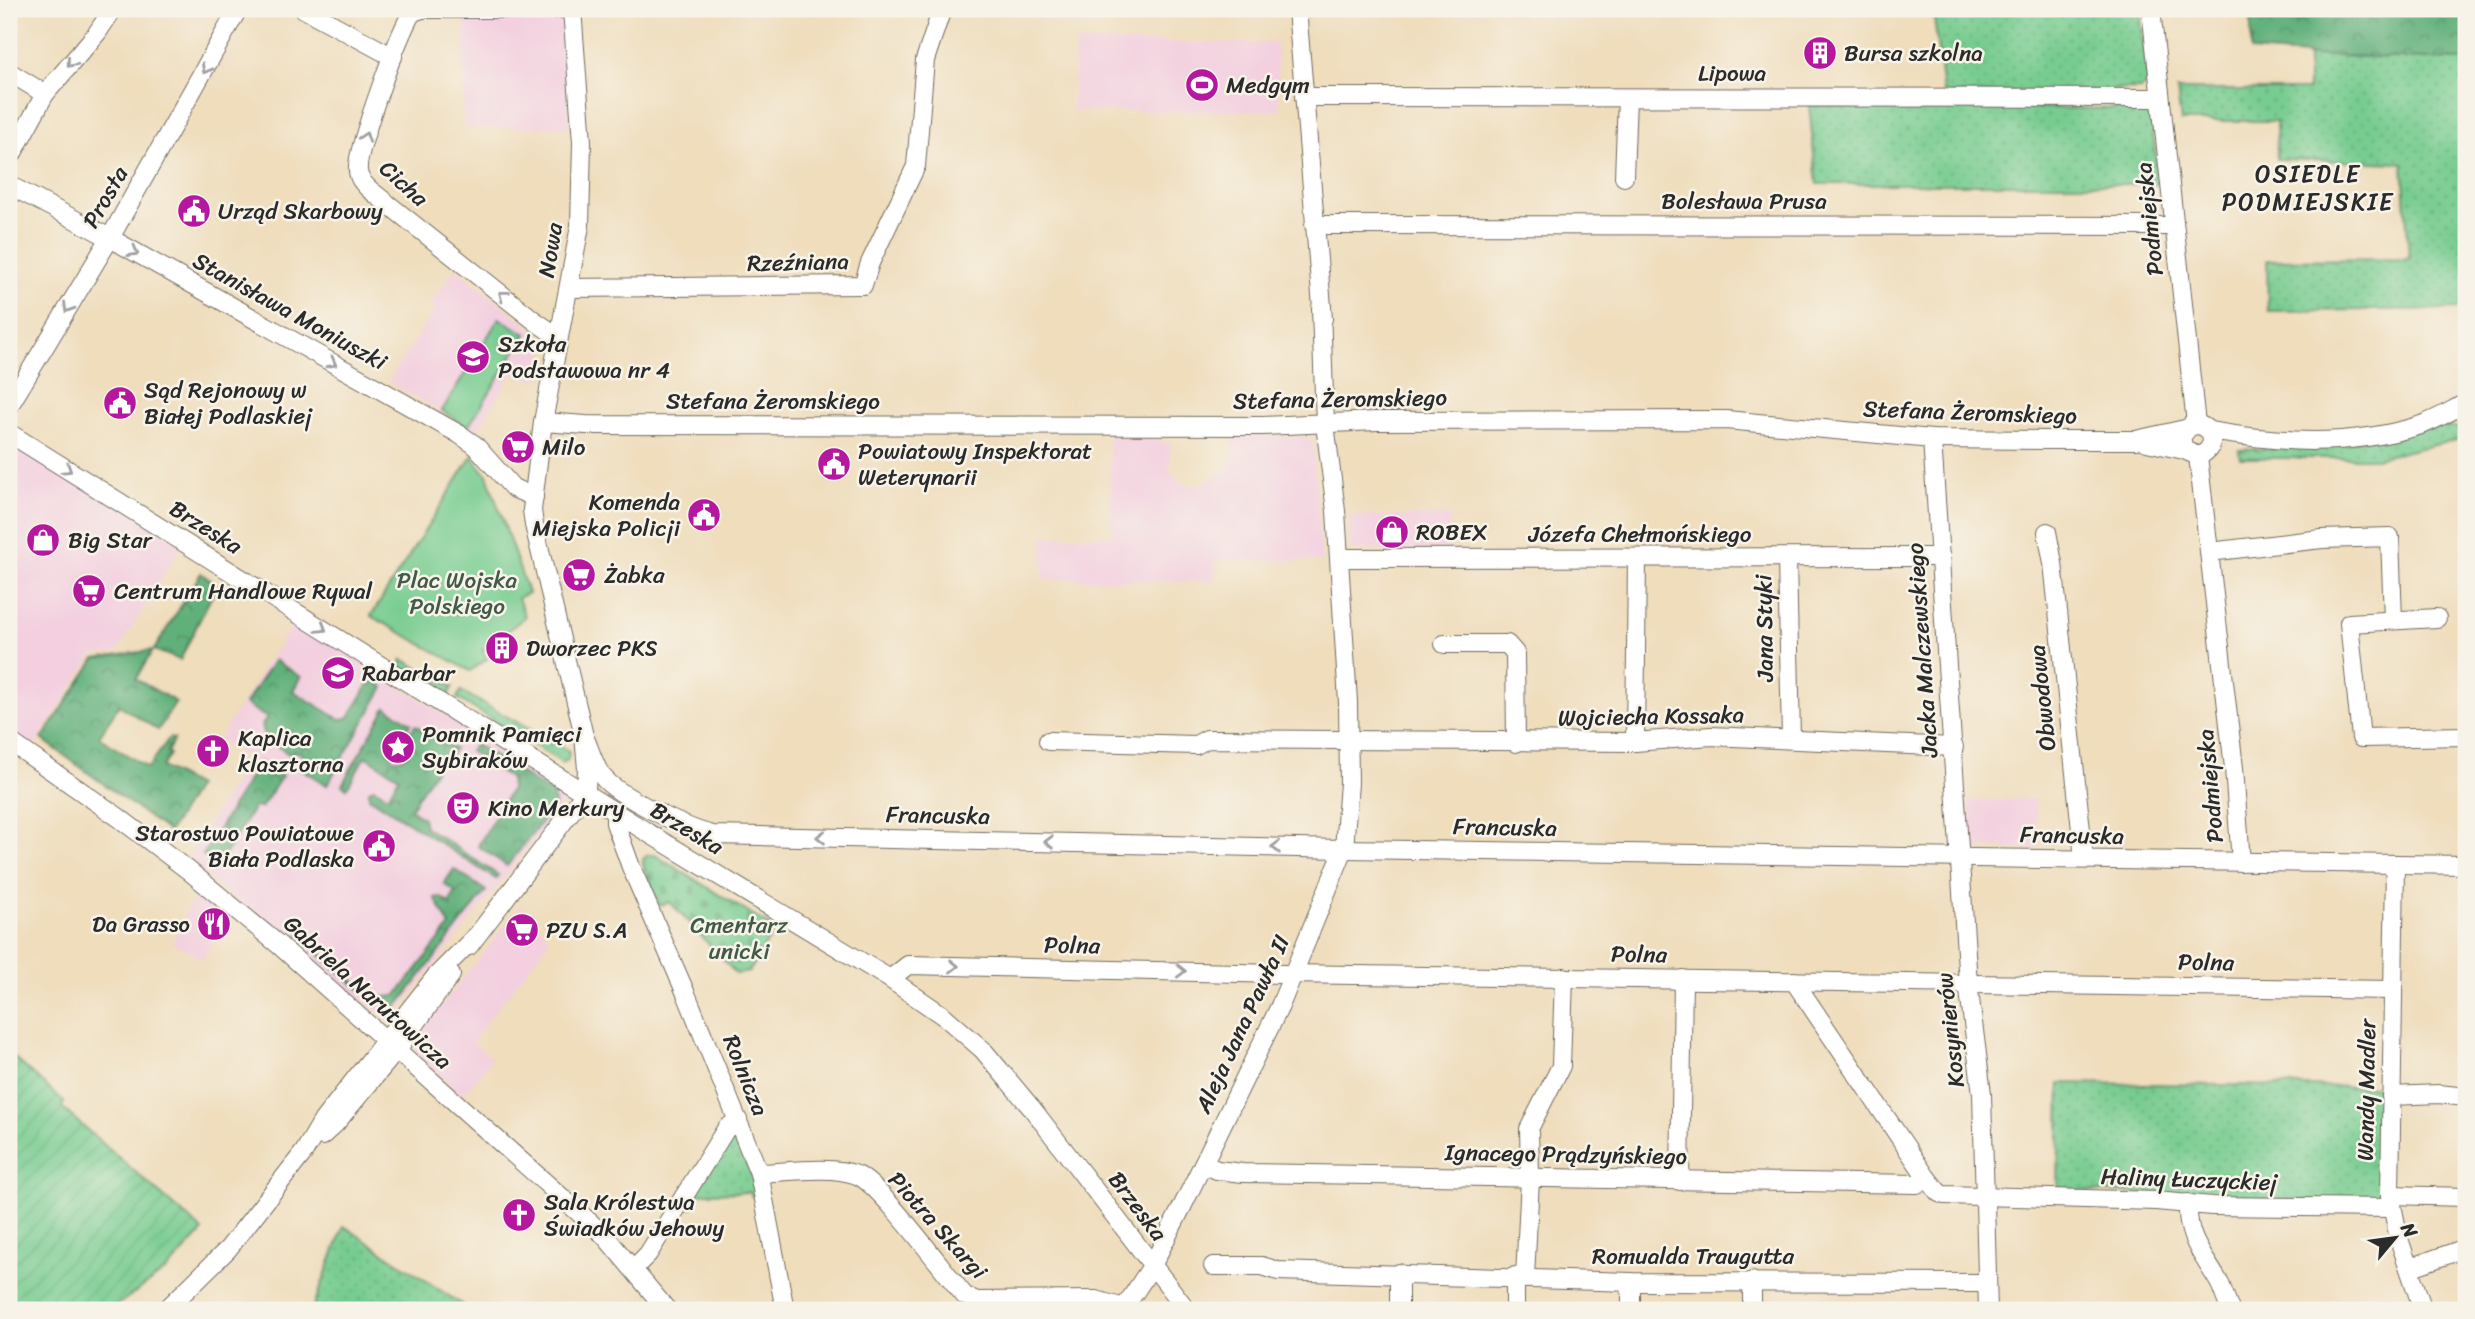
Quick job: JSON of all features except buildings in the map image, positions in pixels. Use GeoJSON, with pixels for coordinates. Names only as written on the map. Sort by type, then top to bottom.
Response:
{"type":"FeatureCollection","features":[{"type":"Feature","properties":{"kind":"street"},"geometry":{"type":"LineString","coordinates":[[9,160],[45,94],[97,33],[113,9]]}},
{"type":"Feature","properties":{"kind":"street","name":"Prosta"},"geometry":{"type":"LineString","coordinates":[[9,406],[110,238],[239,9]]}},
{"type":"Feature","properties":{"kind":"street"},"geometry":{"type":"LineString","coordinates":[[304,9],[393,57]]}},
{"type":"Feature","properties":{"kind":"street"},"geometry":{"type":"LineString","coordinates":[[413,10],[572,9]]}},
{"type":"Feature","properties":{"kind":"street","name":"Nowa"},"geometry":{"type":"LineString","coordinates":[[534,497],[558,333],[580,226],[582,155],[572,9]]}},
{"type":"Feature","properties":{"kind":"street","name":"Rzeźniana"},"geometry":{"type":"LineString","coordinates":[[569,288],[863,285],[870,263],[916,166],[925,60],[942,9]]}},
{"type":"Feature","properties":{"kind":"street","name":"Aleja Jana Pawła II"},"geometry":{"type":"LineString","coordinates":[[1124,1309],[1152,1266],[1295,973],[1344,849],[1349,783],[1349,702],[1297,9]]}},
{"type":"Feature","properties":{"kind":"street","name":"Podmiejska"},"geometry":{"type":"LineString","coordinates":[[2151,9],[2197,428]]}},
{"type":"Feature","properties":{"kind":"street","name":"Cicha"},"geometry":{"type":"LineString","coordinates":[[413,10],[393,57],[361,148],[359,178],[369,189],[535,321],[551,332],[558,333]]}},
{"type":"Feature","properties":{"kind":"street"},"geometry":{"type":"LineString","coordinates":[[9,72],[45,94]]}},
{"type":"Feature","properties":{"kind":"street","name":"Lipowa"},"geometry":{"type":"LineString","coordinates":[[1304,97],[2160,98]]}},
{"type":"Feature","properties":{"kind":"street"},"geometry":{"type":"LineString","coordinates":[[1624,177],[1627,98]]}},
{"type":"Feature","properties":{"kind":"street","name":"Stanisława Moniuszki"},"geometry":{"type":"LineString","coordinates":[[9,185],[110,238],[459,434],[475,445],[513,488],[534,497]]}},
{"type":"Feature","properties":{"kind":"street","name":"Bolesława Prusa"},"geometry":{"type":"LineString","coordinates":[[1314,225],[2174,226]]}},
{"type":"Feature","properties":{"kind":"street","name":"Stefana Żeromskiego"},"geometry":{"type":"LineString","coordinates":[[2136,440],[2197,428],[2267,440],[2338,440],[2393,432],[2419,425],[2466,403]]}},
{"type":"Feature","properties":{"kind":"street","name":"Stefana Żeromskiego"},"geometry":{"type":"LineString","coordinates":[[543,422],[586,425],[1262,426],[1330,423],[1726,420],[1932,439],[2136,440],[2197,452],[2267,440]]}},
{"type":"Feature","properties":{"kind":"street"},"geometry":{"type":"LineString","coordinates":[[2197,428],[2213,441],[2197,452],[2181,437],[2197,428]]}},
{"type":"Feature","properties":{"kind":"street","name":"Brzeska"},"geometry":{"type":"LineString","coordinates":[[9,433],[615,813],[890,979],[945,1017],[984,1051],[1034,1111],[1187,1310]]}},
{"type":"Feature","properties":{"kind":"street","name":"Jacka Malczewskiego"},"geometry":{"type":"LineString","coordinates":[[1932,439],[1961,858]]}},
{"type":"Feature","properties":{"kind":"street","name":"Podmiejska"},"geometry":{"type":"LineString","coordinates":[[2197,452],[2234,768],[2241,862]]}},
{"type":"Feature","properties":{"kind":"street"},"geometry":{"type":"LineString","coordinates":[[166,1310],[220,1258],[304,1152],[335,1124],[391,1045],[446,982],[475,937],[586,793],[584,736],[534,524],[534,497]]}},
{"type":"Feature","properties":{"kind":"street","name":"Obwodowa"},"geometry":{"type":"LineString","coordinates":[[2047,531],[2053,562],[2084,859]]}},
{"type":"Feature","properties":{"kind":"street"},"geometry":{"type":"LineString","coordinates":[[2209,552],[2322,539],[2390,537],[2393,621]]}},
{"type":"Feature","properties":{"kind":"street","name":"Józefa Chełmońskiego"},"geometry":{"type":"LineString","coordinates":[[1339,558],[1941,557]]}},
{"type":"Feature","properties":{"kind":"street"},"geometry":{"type":"LineString","coordinates":[[1635,743],[1637,559]]}},
{"type":"Feature","properties":{"kind":"street","name":"Jana Styki"},"geometry":{"type":"LineString","coordinates":[[1787,559],[1791,738]]}},
{"type":"Feature","properties":{"kind":"street"},"geometry":{"type":"LineString","coordinates":[[2437,618],[2349,623],[2361,738],[2466,736]]}},
{"type":"Feature","properties":{"kind":"street"},"geometry":{"type":"LineString","coordinates":[[1444,644],[1507,644],[1515,653],[1516,743]]}},
{"type":"Feature","properties":{"kind":"street","name":"Francuska"},"geometry":{"type":"LineString","coordinates":[[584,736],[602,776],[613,786],[670,820],[713,835],[1344,849],[2466,865]]}},
{"type":"Feature","properties":{"kind":"street","name":"Wojciecha Kossaka"},"geometry":{"type":"LineString","coordinates":[[1349,742],[1635,743],[1711,736],[1954,747]]}},
{"type":"Feature","properties":{"kind":"street"},"geometry":{"type":"LineString","coordinates":[[1048,741],[1196,745],[1207,739],[1349,742]]}},
{"type":"Feature","properties":{"kind":"street","name":"Gabriela Narutowicza"},"geometry":{"type":"LineString","coordinates":[[9,741],[118,817],[197,877],[279,945],[604,1235],[667,1310]]}},
{"type":"Feature","properties":{"kind":"street","name":"Rolnicza"},"geometry":{"type":"LineString","coordinates":[[615,813],[615,822],[631,867],[760,1173],[785,1310]]}},
{"type":"Feature","properties":{"kind":"street"},"geometry":{"type":"LineString","coordinates":[[631,867],[642,840],[650,834]]}},
{"type":"Feature","properties":{"kind":"street","name":"Kosynierów"},"geometry":{"type":"LineString","coordinates":[[1961,858],[1968,983],[1982,1094],[1988,1310]]}},
{"type":"Feature","properties":{"kind":"street","name":"Wandy Madler"},"geometry":{"type":"LineString","coordinates":[[2395,865],[2390,1202],[2423,1310]]}},
{"type":"Feature","properties":{"kind":"street","name":"Polna"},"geometry":{"type":"LineString","coordinates":[[890,979],[908,965],[2392,990]]}},
{"type":"Feature","properties":{"kind":"street"},"geometry":{"type":"LineString","coordinates":[[1515,1310],[1530,1179],[1529,1129],[1561,1066],[1564,977]]}},
{"type":"Feature","properties":{"kind":"street"},"geometry":{"type":"LineString","coordinates":[[1680,1181],[1683,979]]}},
{"type":"Feature","properties":{"kind":"street"},"geometry":{"type":"LineString","coordinates":[[1794,981],[1939,1193],[1986,1196]]}},
{"type":"Feature","properties":{"kind":"street"},"geometry":{"type":"LineString","coordinates":[[2391,1096],[2439,1094],[2466,1097]]}},
{"type":"Feature","properties":{"kind":"street"},"geometry":{"type":"LineString","coordinates":[[634,1268],[648,1254],[726,1129],[738,1120]]}},
{"type":"Feature","properties":{"kind":"street","name":"Ignacego Prądzyńskiego"},"geometry":{"type":"LineString","coordinates":[[1203,1164],[1217,1170],[1243,1173],[1530,1179],[1917,1184],[1927,1178]]}},
{"type":"Feature","properties":{"kind":"street","name":"Piotra Skargi"},"geometry":{"type":"LineString","coordinates":[[760,1173],[828,1171],[857,1175],[887,1202],[965,1296],[977,1301],[1096,1300],[1124,1309]]}},
{"type":"Feature","properties":{"kind":"street","name":"Haliny Łuczyckiej"},"geometry":{"type":"LineString","coordinates":[[1986,1196],[2000,1199],[2156,1201],[2212,1206],[2390,1202],[2466,1197]]}},
{"type":"Feature","properties":{"kind":"street"},"geometry":{"type":"LineString","coordinates":[[2189,1203],[2189,1225],[2193,1237],[2220,1285],[2230,1310]]}},
{"type":"Feature","properties":{"kind":"street"},"geometry":{"type":"LineString","coordinates":[[2409,1268],[2466,1248]]}},
{"type":"Feature","properties":{"kind":"street","name":"Romualda Traugutta"},"geometry":{"type":"LineString","coordinates":[[1213,1266],[1631,1282],[1986,1283]]}},
{"type":"Feature","properties":{"kind":"street"},"geometry":{"type":"LineString","coordinates":[[1399,1273],[1399,1310]]}},
{"type":"Feature","properties":{"kind":"street"},"geometry":{"type":"LineString","coordinates":[[1752,1281],[1752,1310]]}},
{"type":"Feature","properties":{"kind":"street"},"geometry":{"type":"LineString","coordinates":[[1631,1282],[1631,1310]]}},
{"type":"Feature","properties":{"kind":"shaded area"},"geometry":{"type":"Polygon","coordinates":[[[464,17],[557,17],[563,23],[570,127],[464,128],[464,17]]]}},
{"type":"Feature","properties":{"kind":"shaded area"},"geometry":{"type":"Polygon","coordinates":[[[1075,42],[1276,43],[1280,111],[1072,111],[1075,42]]]}},
{"type":"Feature","properties":{"kind":"shaded area","name":"Szkoła Podstawowa nr 4"},"geometry":{"type":"Polygon","coordinates":[[[455,268],[545,339],[538,381],[512,374],[476,432],[388,382],[436,308],[431,304],[455,268]]]}},
{"type":"Feature","properties":{"kind":"shaded area"},"geometry":{"type":"Polygon","coordinates":[[[1109,435],[1152,435],[1157,443],[1171,443],[1169,472],[1184,485],[1200,485],[1229,468],[1229,460],[1233,460],[1233,436],[1306,437],[1313,443],[1322,561],[1216,560],[1214,582],[1044,579],[1042,536],[1112,536],[1109,435]]]}},
{"type":"Feature","properties":{"kind":"shaded area","name":"Centrum Handlowe Rywal"},"geometry":{"type":"Polygon","coordinates":[[[9,438],[182,544],[117,652],[93,655],[32,750],[9,735],[9,438]]]}},
{"type":"Feature","properties":{"kind":"shaded area"},"geometry":{"type":"Polygon","coordinates":[[[1348,516],[1450,516],[1449,550],[1351,550],[1348,516]]]}},
{"type":"Feature","properties":{"kind":"shaded area"},"geometry":{"type":"Polygon","coordinates":[[[295,620],[571,794],[390,1022],[187,861],[248,759],[219,739],[295,620]]]}},
{"type":"Feature","properties":{"kind":"shaded area"},"geometry":{"type":"Polygon","coordinates":[[[2035,799],[2039,849],[1972,848],[1969,801],[2035,799]]]}},
{"type":"Feature","properties":{"kind":"shaded area"},"geometry":{"type":"Polygon","coordinates":[[[197,899],[226,919],[202,959],[173,943],[190,903],[197,899]]]}},
{"type":"Feature","properties":{"kind":"shaded area"},"geometry":{"type":"Polygon","coordinates":[[[521,905],[550,939],[472,1042],[492,1058],[463,1096],[417,1056],[414,1041],[521,905]]]}},
{"type":"Feature","properties":{"kind":"green space"},"geometry":{"type":"Polygon","coordinates":[[[1933,9],[2140,9],[2148,84],[2142,89],[1948,94],[1943,92],[1933,9]]]}},
{"type":"Feature","properties":{"kind":"green space"},"geometry":{"type":"Polygon","coordinates":[[[2251,9],[2466,9],[2466,60],[2251,51],[2251,9]]]}},
{"type":"Feature","properties":{"kind":"green space"},"geometry":{"type":"Polygon","coordinates":[[[2308,55],[2466,60],[2466,309],[2268,311],[2267,260],[2409,259],[2403,163],[2277,159],[2276,121],[2181,121],[2177,90],[2308,90],[2308,55]]]}},
{"type":"Feature","properties":{"kind":"green space"},"geometry":{"type":"Polygon","coordinates":[[[1809,105],[2143,109],[2151,115],[2159,184],[1817,184],[1809,105]]]}},
{"type":"Feature","properties":{"kind":"green space"},"geometry":{"type":"Polygon","coordinates":[[[499,318],[526,334],[468,427],[442,411],[499,318]]]}},
{"type":"Feature","properties":{"kind":"green space"},"geometry":{"type":"Polygon","coordinates":[[[2437,424],[2466,431],[2466,438],[2376,458],[2240,458],[2239,450],[2330,446],[2437,424]]]}},
{"type":"Feature","properties":{"kind":"green space","name":"Plac Wojska Polskiego"},"geometry":{"type":"Polygon","coordinates":[[[472,456],[487,475],[528,593],[518,598],[525,617],[482,651],[487,659],[470,671],[371,616],[472,456]]]}},
{"type":"Feature","properties":{"kind":"green space"},"geometry":{"type":"Polygon","coordinates":[[[201,573],[217,585],[180,660],[154,650],[201,573]]]}},
{"type":"Feature","properties":{"kind":"green space"},"geometry":{"type":"Polygon","coordinates":[[[153,650],[136,679],[176,702],[158,730],[119,705],[100,738],[148,768],[169,738],[174,739],[167,752],[170,754],[162,767],[197,786],[169,832],[42,739],[95,659],[153,650]]]}},
{"type":"Feature","properties":{"kind":"green space"},"geometry":{"type":"Polygon","coordinates":[[[402,659],[453,687],[448,696],[400,666],[402,659]]]}},
{"type":"Feature","properties":{"kind":"green space"},"geometry":{"type":"Polygon","coordinates":[[[274,660],[301,677],[293,691],[341,720],[349,717],[372,679],[384,687],[327,785],[298,767],[304,756],[294,750],[291,755],[266,740],[262,725],[267,718],[245,704],[274,660]]]}},
{"type":"Feature","properties":{"kind":"green space"},"geometry":{"type":"Polygon","coordinates":[[[461,691],[569,751],[568,760],[561,764],[457,698],[461,691]]]}},
{"type":"Feature","properties":{"kind":"green space"},"geometry":{"type":"Polygon","coordinates":[[[386,707],[411,723],[402,739],[394,739],[388,744],[388,752],[393,759],[403,758],[408,754],[405,741],[415,725],[454,749],[449,760],[439,764],[410,809],[423,818],[425,827],[498,875],[496,879],[369,797],[369,790],[374,788],[388,796],[399,777],[365,756],[347,788],[342,785],[386,707]]]}},
{"type":"Feature","properties":{"kind":"green space"},"geometry":{"type":"Polygon","coordinates":[[[475,744],[553,794],[555,805],[507,866],[478,846],[511,789],[510,779],[470,751],[475,744]]]}},
{"type":"Feature","properties":{"kind":"green space"},"geometry":{"type":"Polygon","coordinates":[[[259,762],[282,776],[261,808],[254,807],[223,857],[229,862],[225,869],[203,855],[259,762]]]}},
{"type":"Feature","properties":{"kind":"green space","name":"Cmentarz unicki"},"geometry":{"type":"Polygon","coordinates":[[[648,855],[655,855],[775,929],[749,972],[736,974],[670,902],[660,906],[643,865],[643,859],[648,855]]]}},
{"type":"Feature","properties":{"kind":"green space"},"geometry":{"type":"Polygon","coordinates":[[[454,869],[486,891],[396,1008],[387,1013],[383,1009],[386,1004],[381,1000],[377,1004],[297,936],[298,934],[375,998],[396,996],[450,926],[435,898],[440,897],[449,903],[456,892],[444,884],[454,869]]]}},
{"type":"Feature","properties":{"kind":"green space"},"geometry":{"type":"Polygon","coordinates":[[[9,1053],[64,1102],[62,1108],[203,1231],[168,1269],[110,1310],[9,1310],[9,1053]]]}},
{"type":"Feature","properties":{"kind":"green space"},"geometry":{"type":"Polygon","coordinates":[[[2060,1083],[2382,1087],[2385,1195],[2372,1203],[2058,1190],[2060,1083]]]}},
{"type":"Feature","properties":{"kind":"green space"},"geometry":{"type":"Polygon","coordinates":[[[735,1128],[743,1144],[757,1197],[752,1197],[750,1192],[701,1193],[691,1208],[685,1208],[735,1128]]]}},
{"type":"Feature","properties":{"kind":"green space"},"geometry":{"type":"Polygon","coordinates":[[[344,1226],[470,1310],[312,1310],[344,1226]]]}},
{"type":"Feature","properties":{"kind":"place","name":"Bursa szkolna"},"geometry":{"type":"Point","coordinates":[1820,53]}},
{"type":"Feature","properties":{"kind":"place","name":"Medgym"},"geometry":{"type":"Point","coordinates":[1202,85]}},
{"type":"Feature","properties":{"kind":"place","name":"Urząd Skarbowy"},"geometry":{"type":"Point","coordinates":[194,211]}},
{"type":"Feature","properties":{"kind":"place","name":"Szkoła Podstawowa nr 4"},"geometry":{"type":"Point","coordinates":[473,357]}},
{"type":"Feature","properties":{"kind":"place","name":"Sąd Rejonowy w Białej Podlaskiej"},"geometry":{"type":"Point","coordinates":[120,403]}},
{"type":"Feature","properties":{"kind":"place","name":"Milo"},"geometry":{"type":"Point","coordinates":[518,447]}},
{"type":"Feature","properties":{"kind":"place","name":"Powiatowy Inspektorat Weterynarii"},"geometry":{"type":"Point","coordinates":[834,464]}},
{"type":"Feature","properties":{"kind":"place","name":"Komenda Miejska Policji"},"geometry":{"type":"Point","coordinates":[704,515]}},
{"type":"Feature","properties":{"kind":"place","name":"ROBEX"},"geometry":{"type":"Point","coordinates":[1392,532]}},
{"type":"Feature","properties":{"kind":"place","name":"Big Star"},"geometry":{"type":"Point","coordinates":[43,540]}},
{"type":"Feature","properties":{"kind":"place","name":"Żabka"},"geometry":{"type":"Point","coordinates":[579,575]}},
{"type":"Feature","properties":{"kind":"place","name":"Centrum Handlowe Rywal"},"geometry":{"type":"Point","coordinates":[89,591]}},
{"type":"Feature","properties":{"kind":"place","name":"Dworzec PKS"},"geometry":{"type":"Point","coordinates":[502,648]}},
{"type":"Feature","properties":{"kind":"place","name":"Rabarbar"},"geometry":{"type":"Point","coordinates":[338,673]}},
{"type":"Feature","properties":{"kind":"place","name":"Pomnik Pamięci Sybiraków"},"geometry":{"type":"Point","coordinates":[398,747]}},
{"type":"Feature","properties":{"kind":"place","name":"Kaplica klasztorna"},"geometry":{"type":"Point","coordinates":[213,751]}},
{"type":"Feature","properties":{"kind":"place","name":"Kino Merkury"},"geometry":{"type":"Point","coordinates":[463,808]}},
{"type":"Feature","properties":{"kind":"place","name":"Starostwo Powiatowe Biała Podlaska"},"geometry":{"type":"Point","coordinates":[379,846]}},
{"type":"Feature","properties":{"kind":"place","name":"Da Grasso"},"geometry":{"type":"Point","coordinates":[214,924]}},
{"type":"Feature","properties":{"kind":"place","name":"PZU S.A"},"geometry":{"type":"Point","coordinates":[522,930]}},
{"type":"Feature","properties":{"kind":"place","name":"Sala Królestwa Świadków Jehowy"},"geometry":{"type":"Point","coordinates":[519,1215]}},
{"type":"Feature","properties":{"kind":"district","name":"OSIEDLE PODMIEJSKIE"},"geometry":{"type":"Point","coordinates":[2308,188]}}]}
